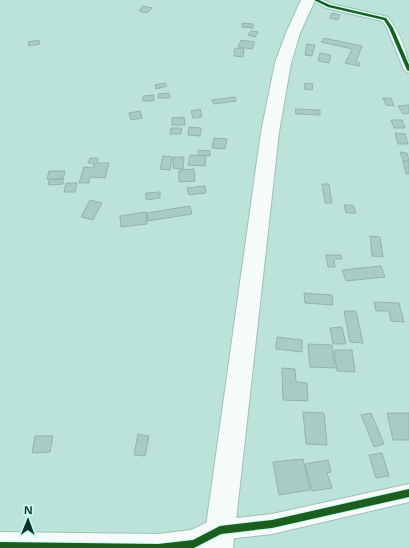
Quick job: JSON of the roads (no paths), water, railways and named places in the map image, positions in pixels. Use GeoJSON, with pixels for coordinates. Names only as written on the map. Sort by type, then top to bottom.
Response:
{"type":"FeatureCollection","features":[{"type":"Feature","properties":{"kind":"highway"},"geometry":{"type":"LineString","coordinates":[[219,539],[270,132],[277,88],[287,48],[308,0]]}},
{"type":"Feature","properties":{"kind":"street"},"geometry":{"type":"LineString","coordinates":[[316,0],[329,6],[388,21],[409,70]]}},
{"type":"Feature","properties":{"kind":"street"},"geometry":{"type":"LineString","coordinates":[[0,546],[158,548],[194,544],[409,492]]}}]}
